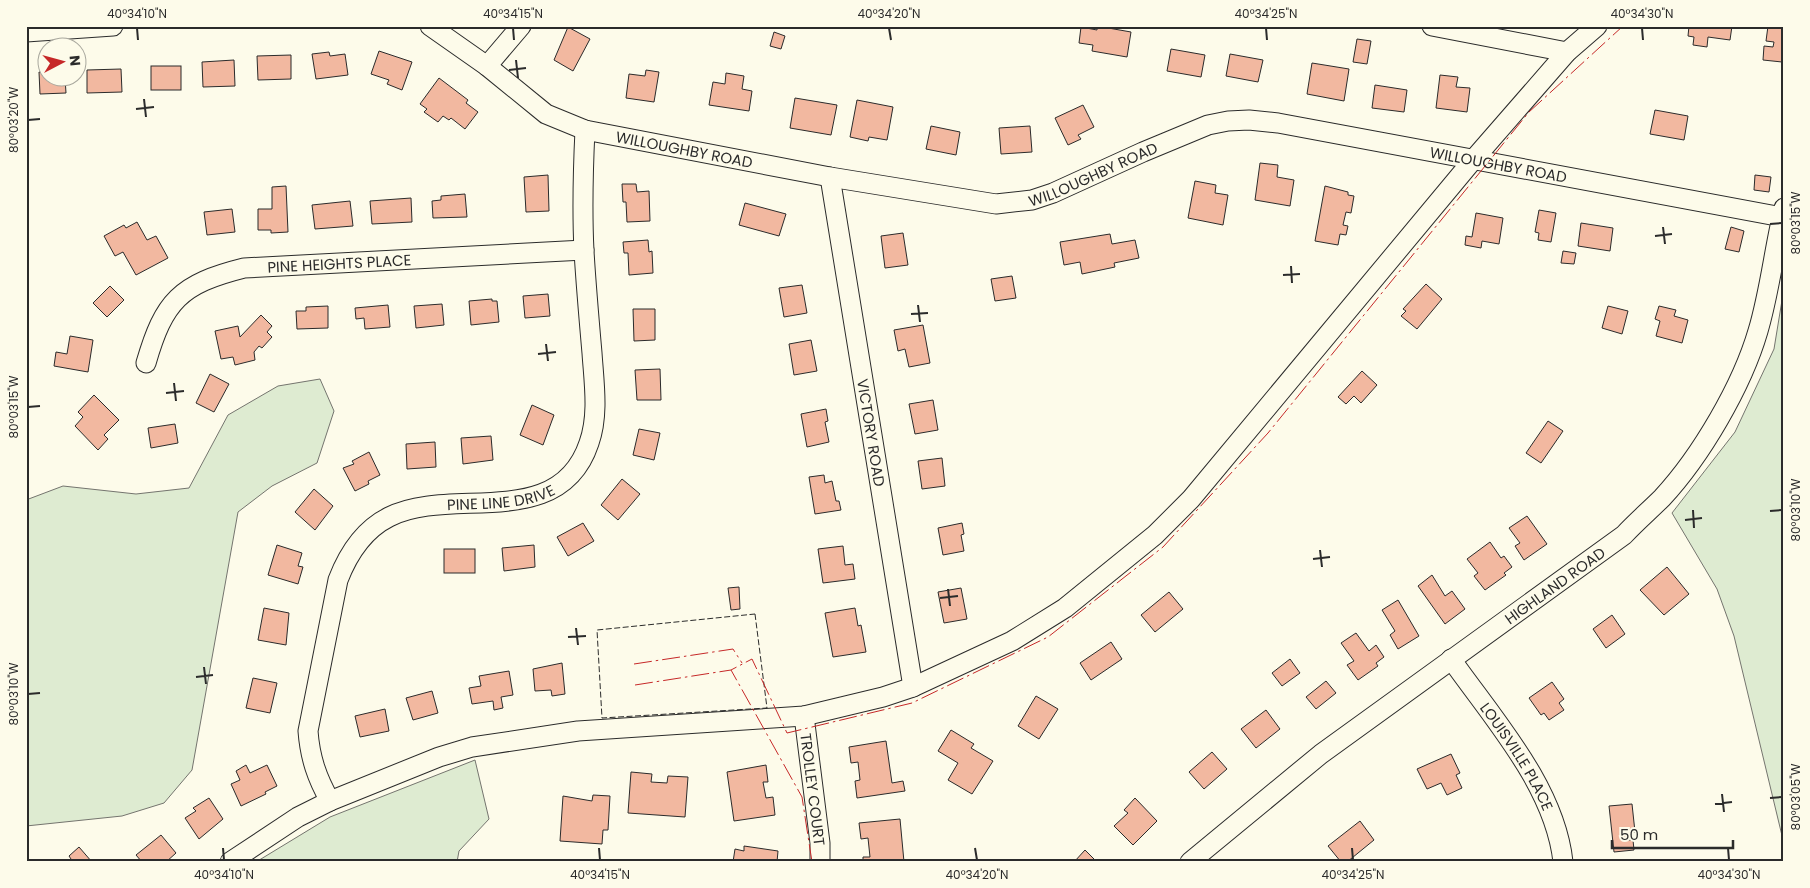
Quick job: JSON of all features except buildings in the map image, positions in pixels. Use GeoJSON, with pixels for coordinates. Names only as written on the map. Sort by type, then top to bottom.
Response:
{"type":"FeatureCollection","features":[{"type":"Feature","properties":{"kind":"street"},"geometry":{"type":"LineString","coordinates":[[26,32],[113,26]]}},
{"type":"Feature","properties":{"kind":"street","name":"WILLOUGHBY ROAD"},"geometry":{"type":"LineString","coordinates":[[430,26],[487,66],[546,114],[585,130],[830,177],[996,204],[1032,200],[1078,183],[1143,152],[1208,125],[1228,121],[1250,120],[1278,123],[1473,160],[1783,213]]}},
{"type":"Feature","properties":{"kind":"street"},"geometry":{"type":"LineString","coordinates":[[487,66],[521,26]]}},
{"type":"Feature","properties":{"kind":"street"},"geometry":{"type":"LineString","coordinates":[[1432,26],[1487,31],[1567,52]]}},
{"type":"Feature","properties":{"kind":"street"},"geometry":{"type":"LineString","coordinates":[[230,862],[298,817],[330,801],[439,756],[472,747],[578,731],[804,716],[883,697],[914,687],[1012,641],[1058,613],[1155,535],[1191,499],[1473,160],[1567,52],[1597,26]]}},
{"type":"Feature","properties":{"kind":"street","name":"PINE LINE DRIVE"},"geometry":{"type":"LineString","coordinates":[[330,801],[314,768],[308,731],[338,580],[344,564],[362,537],[389,517],[426,507],[526,499],[554,487],[576,468],[589,445],[593,429],[595,386],[584,250],[585,130]]}},
{"type":"Feature","properties":{"kind":"street","name":"VICTORY ROAD"},"geometry":{"type":"LineString","coordinates":[[830,177],[914,687]]}},
{"type":"Feature","properties":{"kind":"street","name":"HIGHLAND ROAD"},"geometry":{"type":"LineString","coordinates":[[1190,862],[1321,754],[1624,534],[1662,497],[1714,426],[1747,364],[1767,297],[1783,213]]}},
{"type":"Feature","properties":{"kind":"street","name":"PINE HEIGHTS PLACE"},"geometry":{"type":"LineString","coordinates":[[146,363],[158,325],[188,287],[221,274],[244,268],[584,250]]}},
{"type":"Feature","properties":{"kind":"street","name":"LOUISVILLE PLACE"},"geometry":{"type":"LineString","coordinates":[[1451,660],[1531,772],[1546,797],[1561,843],[1563,862]]}},
{"type":"Feature","properties":{"kind":"street","name":"TROLLEY COURT"},"geometry":{"type":"LineString","coordinates":[[804,716],[820,843],[820,862]]}},
{"type":"Feature","properties":{"kind":"green space"},"geometry":{"type":"Polygon","coordinates":[[[1784,288],[1784,844],[1734,636],[1717,589],[1672,513],[1735,432],[1774,349],[1784,288]]]}},
{"type":"Feature","properties":{"kind":"green space"},"geometry":{"type":"Polygon","coordinates":[[[320,379],[334,411],[317,463],[272,486],[238,512],[192,770],[164,803],[122,816],[26,826],[26,500],[63,486],[136,494],[189,488],[228,415],[278,386],[320,379]]]}},
{"type":"Feature","properties":{"kind":"green space"},"geometry":{"type":"Polygon","coordinates":[[[475,760],[489,819],[459,851],[457,862],[256,862],[330,817],[475,760]]]}},
{"type":"Feature","properties":{"kind":"fence"},"geometry":{"type":"LineString","coordinates":[[755,614],[767,708],[602,718],[597,630],[755,614]]}},
{"type":"Feature","properties":{"kind":"power"},"geometry":{"type":"LineString","coordinates":[[812,862],[802,797],[731,670],[752,659],[787,733],[912,703],[1048,637],[1163,547],[1268,433],[1529,112],[1623,26]]}},
{"type":"Feature","properties":{"kind":"power"},"geometry":{"type":"LineString","coordinates":[[634,664],[733,649],[742,663]]}},
{"type":"Feature","properties":{"kind":"power"},"geometry":{"type":"LineString","coordinates":[[635,685],[731,670]]}}]}
